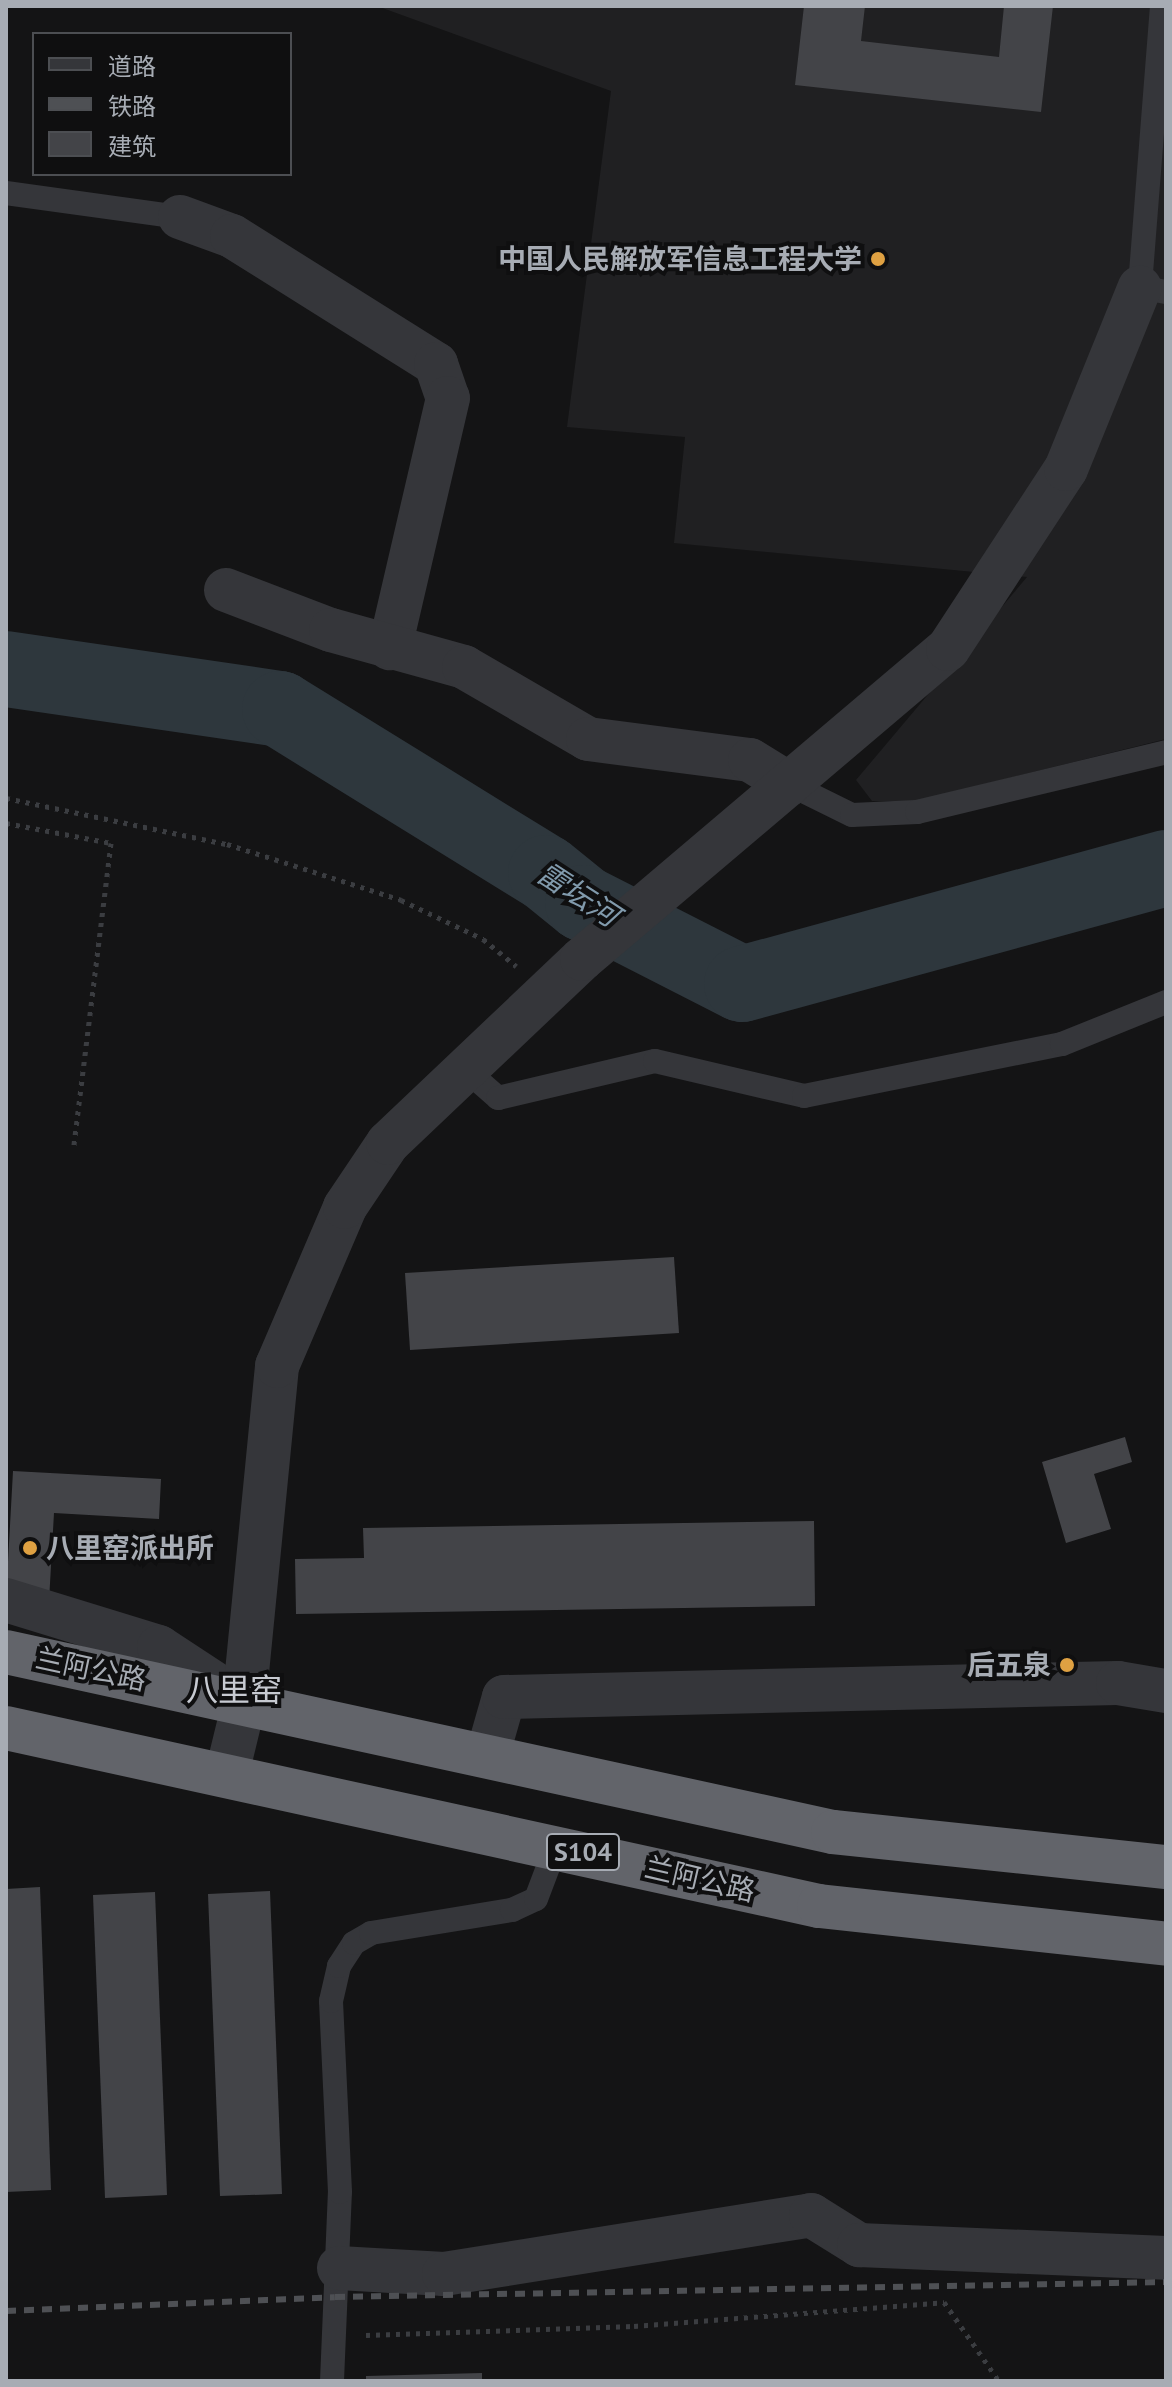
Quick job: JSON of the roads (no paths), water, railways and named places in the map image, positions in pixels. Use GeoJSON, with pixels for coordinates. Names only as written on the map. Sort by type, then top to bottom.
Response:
{"type":"FeatureCollection","features":[{"type":"Feature","properties":{"kind":"highway","name":"兰阿公路"},"geometry":{"type":"LineString","coordinates":[[6,1652],[488,1753],[833,1832],[1166,1867]]}},
{"type":"Feature","properties":{"kind":"highway","name":"兰阿公路"},"geometry":{"type":"LineString","coordinates":[[6,1728],[227,1773],[819,1906],[1166,1944]]}},
{"type":"Feature","properties":{"kind":"street"},"geometry":{"type":"LineString","coordinates":[[180,217],[232,236],[436,364],[448,398],[390,648]]}},
{"type":"Feature","properties":{"kind":"street"},"geometry":{"type":"LineString","coordinates":[[227,1773],[244,1703],[277,1366],[345,1207],[388,1143],[582,959],[948,649],[1066,469],[1153,290]]}},
{"type":"Feature","properties":{"kind":"street"},"geometry":{"type":"LineString","coordinates":[[226,590],[390,648],[464,667],[588,739],[750,760],[789,784]]}},
{"type":"Feature","properties":{"kind":"street"},"geometry":{"type":"LineString","coordinates":[[6,1600],[159,1647],[244,1703]]}},
{"type":"Feature","properties":{"kind":"street"},"geometry":{"type":"LineString","coordinates":[[488,1753],[504,1697],[1118,1683],[1166,1691]]}},
{"type":"Feature","properties":{"kind":"street"},"geometry":{"type":"LineString","coordinates":[[339,2268],[444,2274],[811,2215],[859,2245],[1166,2258]]}},
{"type":"Feature","properties":{"kind":"lane"},"geometry":{"type":"LineString","coordinates":[[1153,290],[1162,6]]}},
{"type":"Feature","properties":{"kind":"lane"},"geometry":{"type":"LineString","coordinates":[[6,193],[180,217]]}},
{"type":"Feature","properties":{"kind":"lane"},"geometry":{"type":"LineString","coordinates":[[789,784],[852,815],[917,812],[1166,752]]}},
{"type":"Feature","properties":{"kind":"lane"},"geometry":{"type":"LineString","coordinates":[[465,1069],[498,1098],[655,1061],[804,1096],[1062,1044],[1166,1002]]}},
{"type":"Feature","properties":{"kind":"lane"},"geometry":{"type":"LineString","coordinates":[[332,2381],[339,2268],[331,2001],[339,1966],[354,1943],[371,1933],[498,1913],[536,1899],[556,1846]]}},
{"type":"Feature","properties":{"kind":"waterway","name":"雷坛河"},"geometry":{"type":"LineString","coordinates":[[6,669],[280,709],[546,873],[583,903],[742,984],[1166,868]]}},
{"type":"Feature","properties":{"kind":"railway"},"geometry":{"type":"LineString","coordinates":[[6,2311],[335,2297],[1166,2282]]}},
{"type":"Feature","properties":{"kind":"place","name":"中国人民解放军信息工程大学"},"geometry":{"type":"Point","coordinates":[878,259]}},
{"type":"Feature","properties":{"kind":"place","name":"八里窑派出所"},"geometry":{"type":"Point","coordinates":[30,1548]}},
{"type":"Feature","properties":{"kind":"place","name":"后五泉"},"geometry":{"type":"Point","coordinates":[1067,1665]}},
{"type":"Feature","properties":{"kind":"district","name":"八里窑"},"geometry":{"type":"Point","coordinates":[234,1689]}}]}
